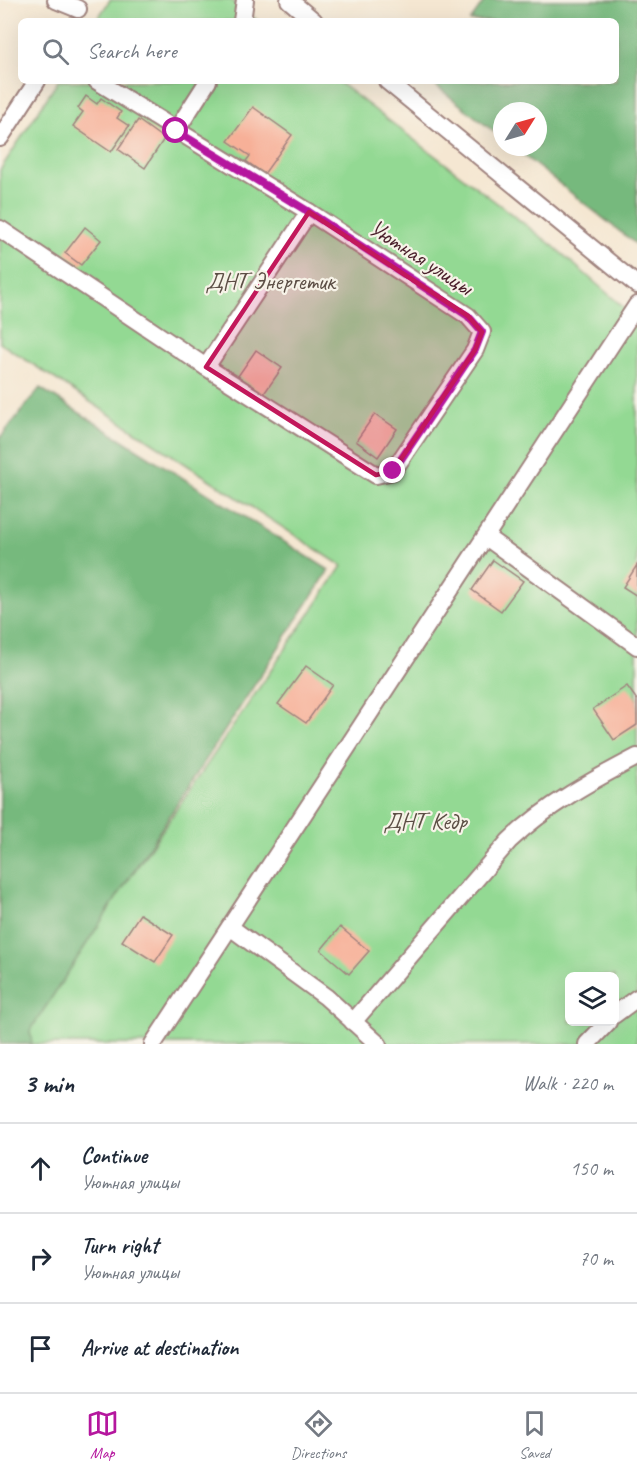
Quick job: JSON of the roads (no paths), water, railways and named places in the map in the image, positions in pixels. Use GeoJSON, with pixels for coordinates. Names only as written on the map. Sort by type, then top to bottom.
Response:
{"type":"FeatureCollection","features":[{"type":"Feature","properties":{"kind":"street"},"geometry":{"type":"LineString","coordinates":[[56,0],[77,10]]}},
{"type":"Feature","properties":{"kind":"street"},"geometry":{"type":"LineString","coordinates":[[242,18],[245,0]]}},
{"type":"Feature","properties":{"kind":"street"},"geometry":{"type":"LineString","coordinates":[[289,0],[310,18]]}},
{"type":"Feature","properties":{"kind":"street"},"geometry":{"type":"LineString","coordinates":[[0,138],[35,84]]}},
{"type":"Feature","properties":{"kind":"street","name":"Уютная улицы"},"geometry":{"type":"LineString","coordinates":[[0,229],[206,367],[376,475],[393,471],[469,359],[482,332],[468,316],[309,212],[102,84]]}},
{"type":"Feature","properties":{"kind":"street"},"geometry":{"type":"LineString","coordinates":[[176,131],[206,84]]}},
{"type":"Feature","properties":{"kind":"street"},"geometry":{"type":"LineString","coordinates":[[391,84],[637,285]]}},
{"type":"Feature","properties":{"kind":"street"},"geometry":{"type":"LineString","coordinates":[[206,367],[309,212]]}},
{"type":"Feature","properties":{"kind":"street"},"geometry":{"type":"LineString","coordinates":[[153,1044],[637,305]]}},
{"type":"Feature","properties":{"kind":"street"},"geometry":{"type":"LineString","coordinates":[[486,537],[637,646]]}},
{"type":"Feature","properties":{"kind":"street"},"geometry":{"type":"LineString","coordinates":[[352,1022],[478,874],[533,819],[585,784],[637,757]]}},
{"type":"Feature","properties":{"kind":"street"},"geometry":{"type":"LineString","coordinates":[[230,927],[326,997],[378,1044]]}},
{"type":"Feature","properties":{"kind":"street"},"geometry":{"type":"LineString","coordinates":[[619,1012],[637,998]]}},
{"type":"Feature","properties":{"kind":"street"},"geometry":{"type":"LineString","coordinates":[[587,1044],[604,1026]]}},
{"type":"Feature","properties":{"kind":"park label","name":"ДНТ Энергетик"},"geometry":{"type":"Point","coordinates":[270,281]}},
{"type":"Feature","properties":{"kind":"park label","name":"ДНТ Кедр"},"geometry":{"type":"Point","coordinates":[425,821]}}]}
